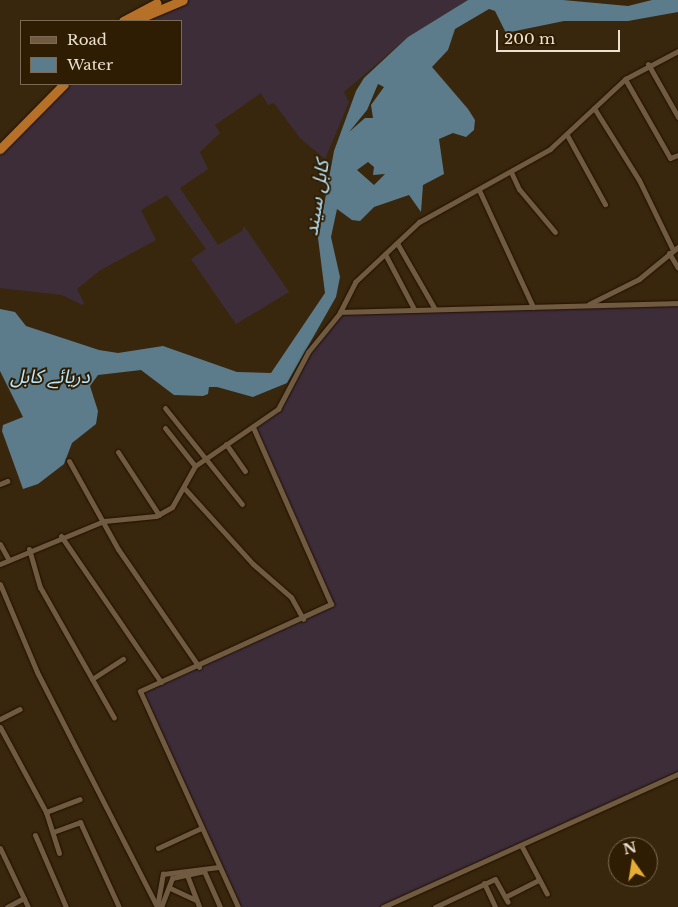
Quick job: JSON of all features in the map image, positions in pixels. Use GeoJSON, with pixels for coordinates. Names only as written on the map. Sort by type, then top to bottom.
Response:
{"type":"FeatureCollection","features":[{"type":"Feature","properties":{"kind":"highway"},"geometry":{"type":"LineString","coordinates":[[135,18],[164,0]]}},
{"type":"Feature","properties":{"kind":"highway"},"geometry":{"type":"LineString","coordinates":[[135,18],[183,0]]}},
{"type":"Feature","properties":{"kind":"highway"},"geometry":{"type":"LineString","coordinates":[[0,142],[56,85]]}},
{"type":"Feature","properties":{"kind":"highway"},"geometry":{"type":"LineString","coordinates":[[0,149],[63,85]]}},
{"type":"Feature","properties":{"kind":"street"},"geometry":{"type":"LineString","coordinates":[[0,564],[29,549],[104,521],[159,515],[177,502],[195,466],[278,409],[308,352],[340,312],[355,282],[385,254],[433,213],[480,190],[511,172],[567,135],[624,79],[648,64],[678,51]]}},
{"type":"Feature","properties":{"kind":"street"},"geometry":{"type":"LineString","coordinates":[[648,64],[678,117]]}},
{"type":"Feature","properties":{"kind":"street"},"geometry":{"type":"LineString","coordinates":[[624,79],[670,158],[678,155]]}},
{"type":"Feature","properties":{"kind":"street"},"geometry":{"type":"LineString","coordinates":[[594,108],[644,188],[673,250],[678,268]]}},
{"type":"Feature","properties":{"kind":"street"},"geometry":{"type":"LineString","coordinates":[[567,135],[605,204]]}},
{"type":"Feature","properties":{"kind":"street"},"geometry":{"type":"LineString","coordinates":[[511,172],[519,189],[555,232]]}},
{"type":"Feature","properties":{"kind":"street"},"geometry":{"type":"LineString","coordinates":[[480,190],[534,307]]}},
{"type":"Feature","properties":{"kind":"street"},"geometry":{"type":"LineString","coordinates":[[398,243],[435,309]]}},
{"type":"Feature","properties":{"kind":"street"},"geometry":{"type":"LineString","coordinates":[[586,305],[639,280],[673,250]]}},
{"type":"Feature","properties":{"kind":"street"},"geometry":{"type":"LineString","coordinates":[[385,254],[414,310]]}},
{"type":"Feature","properties":{"kind":"street"},"geometry":{"type":"LineString","coordinates":[[340,312],[678,303]]}},
{"type":"Feature","properties":{"kind":"street"},"geometry":{"type":"LineString","coordinates":[[165,408],[242,504]]}},
{"type":"Feature","properties":{"kind":"street"},"geometry":{"type":"LineString","coordinates":[[238,907],[140,693],[303,619],[331,603],[253,427]]}},
{"type":"Feature","properties":{"kind":"street"},"geometry":{"type":"LineString","coordinates":[[165,428],[195,466]]}},
{"type":"Feature","properties":{"kind":"street"},"geometry":{"type":"LineString","coordinates":[[226,444],[245,471]]}},
{"type":"Feature","properties":{"kind":"street"},"geometry":{"type":"LineString","coordinates":[[118,452],[159,515]]}},
{"type":"Feature","properties":{"kind":"street"},"geometry":{"type":"LineString","coordinates":[[69,461],[104,521],[118,550],[199,667]]}},
{"type":"Feature","properties":{"kind":"street"},"geometry":{"type":"LineString","coordinates":[[0,484],[7,481]]}},
{"type":"Feature","properties":{"kind":"street"},"geometry":{"type":"LineString","coordinates":[[185,489],[254,564],[291,597],[303,619]]}},
{"type":"Feature","properties":{"kind":"street"},"geometry":{"type":"LineString","coordinates":[[61,536],[161,682]]}},
{"type":"Feature","properties":{"kind":"street"},"geometry":{"type":"LineString","coordinates":[[0,544],[8,560]]}},
{"type":"Feature","properties":{"kind":"street"},"geometry":{"type":"LineString","coordinates":[[29,549],[40,587],[114,718]]}},
{"type":"Feature","properties":{"kind":"street"},"geometry":{"type":"LineString","coordinates":[[0,584],[37,672],[157,907]]}},
{"type":"Feature","properties":{"kind":"street"},"geometry":{"type":"LineString","coordinates":[[92,679],[123,659]]}},
{"type":"Feature","properties":{"kind":"street"},"geometry":{"type":"LineString","coordinates":[[0,718],[20,709]]}},
{"type":"Feature","properties":{"kind":"street"},"geometry":{"type":"LineString","coordinates":[[0,727],[46,812],[59,853]]}},
{"type":"Feature","properties":{"kind":"street"},"geometry":{"type":"LineString","coordinates":[[383,907],[678,774]]}},
{"type":"Feature","properties":{"kind":"street"},"geometry":{"type":"LineString","coordinates":[[46,812],[80,799]]}},
{"type":"Feature","properties":{"kind":"street"},"geometry":{"type":"LineString","coordinates":[[53,832],[80,822],[119,907]]}},
{"type":"Feature","properties":{"kind":"street"},"geometry":{"type":"LineString","coordinates":[[158,848],[201,828]]}},
{"type":"Feature","properties":{"kind":"street"},"geometry":{"type":"LineString","coordinates":[[35,835],[66,907]]}},
{"type":"Feature","properties":{"kind":"street"},"geometry":{"type":"LineString","coordinates":[[521,845],[547,894]]}},
{"type":"Feature","properties":{"kind":"street"},"geometry":{"type":"LineString","coordinates":[[0,848],[28,907]]}},
{"type":"Feature","properties":{"kind":"street"},"geometry":{"type":"LineString","coordinates":[[157,907],[163,874],[219,867]]}},
{"type":"Feature","properties":{"kind":"street"},"geometry":{"type":"LineString","coordinates":[[161,907],[170,888],[172,878],[204,871],[220,907]]}},
{"type":"Feature","properties":{"kind":"street"},"geometry":{"type":"LineString","coordinates":[[188,875],[199,907]]}},
{"type":"Feature","properties":{"kind":"street"},"geometry":{"type":"LineString","coordinates":[[435,907],[496,879],[508,899],[539,880]]}},
{"type":"Feature","properties":{"kind":"street"},"geometry":{"type":"LineString","coordinates":[[484,884],[495,907]]}},
{"type":"Feature","properties":{"kind":"street"},"geometry":{"type":"LineString","coordinates":[[170,888],[196,900]]}},
{"type":"Feature","properties":{"kind":"street"},"geometry":{"type":"LineString","coordinates":[[7,907],[24,898]]}},
{"type":"Feature","properties":{"kind":"shaded area"},"geometry":{"type":"Polygon","coordinates":[[[183,0],[468,0],[408,37],[344,92],[349,102],[325,159],[300,138],[274,103],[268,105],[261,93],[215,125],[220,133],[200,152],[208,169],[180,188],[218,245],[242,231],[244,226],[289,292],[236,324],[191,259],[206,249],[167,195],[141,210],[156,240],[99,271],[77,289],[84,303],[82,305],[62,295],[0,288],[0,149],[63,85],[182,85],[182,20],[135,20],[183,0]]]}},
{"type":"Feature","properties":{"kind":"shaded area"},"geometry":{"type":"Polygon","coordinates":[[[678,306],[678,777],[390,907],[238,907],[141,695],[331,604],[253,427],[271,416],[308,352],[339,314],[678,306]]]}},
{"type":"Feature","properties":{"kind":"water","name":"دریائے کابل"},"geometry":{"type":"Polygon","coordinates":[[[468,0],[563,0],[628,6],[652,0],[678,0],[678,12],[628,21],[564,21],[506,33],[495,11],[489,9],[455,29],[448,50],[432,67],[468,109],[475,120],[474,130],[466,137],[453,133],[439,139],[444,174],[423,185],[421,212],[409,195],[374,207],[360,221],[352,220],[337,209],[331,237],[340,277],[336,297],[287,383],[253,397],[217,387],[209,387],[208,394],[203,396],[174,395],[141,370],[98,375],[90,386],[98,411],[96,424],[72,443],[64,464],[38,484],[23,489],[2,431],[3,425],[23,417],[0,371],[0,309],[15,312],[26,326],[99,350],[118,353],[163,346],[237,372],[271,373],[325,293],[318,238],[334,151],[356,91],[364,78],[408,37],[468,0]],[[378,84],[367,110],[349,132],[365,118],[373,118],[371,105],[384,87],[378,84]],[[368,162],[357,170],[374,185],[385,174],[373,175],[374,167],[368,162]]]}},
{"type":"Feature","properties":{"kind":"water label","name":"کابل سيند"},"geometry":{"type":"Point","coordinates":[317,198]}}]}
